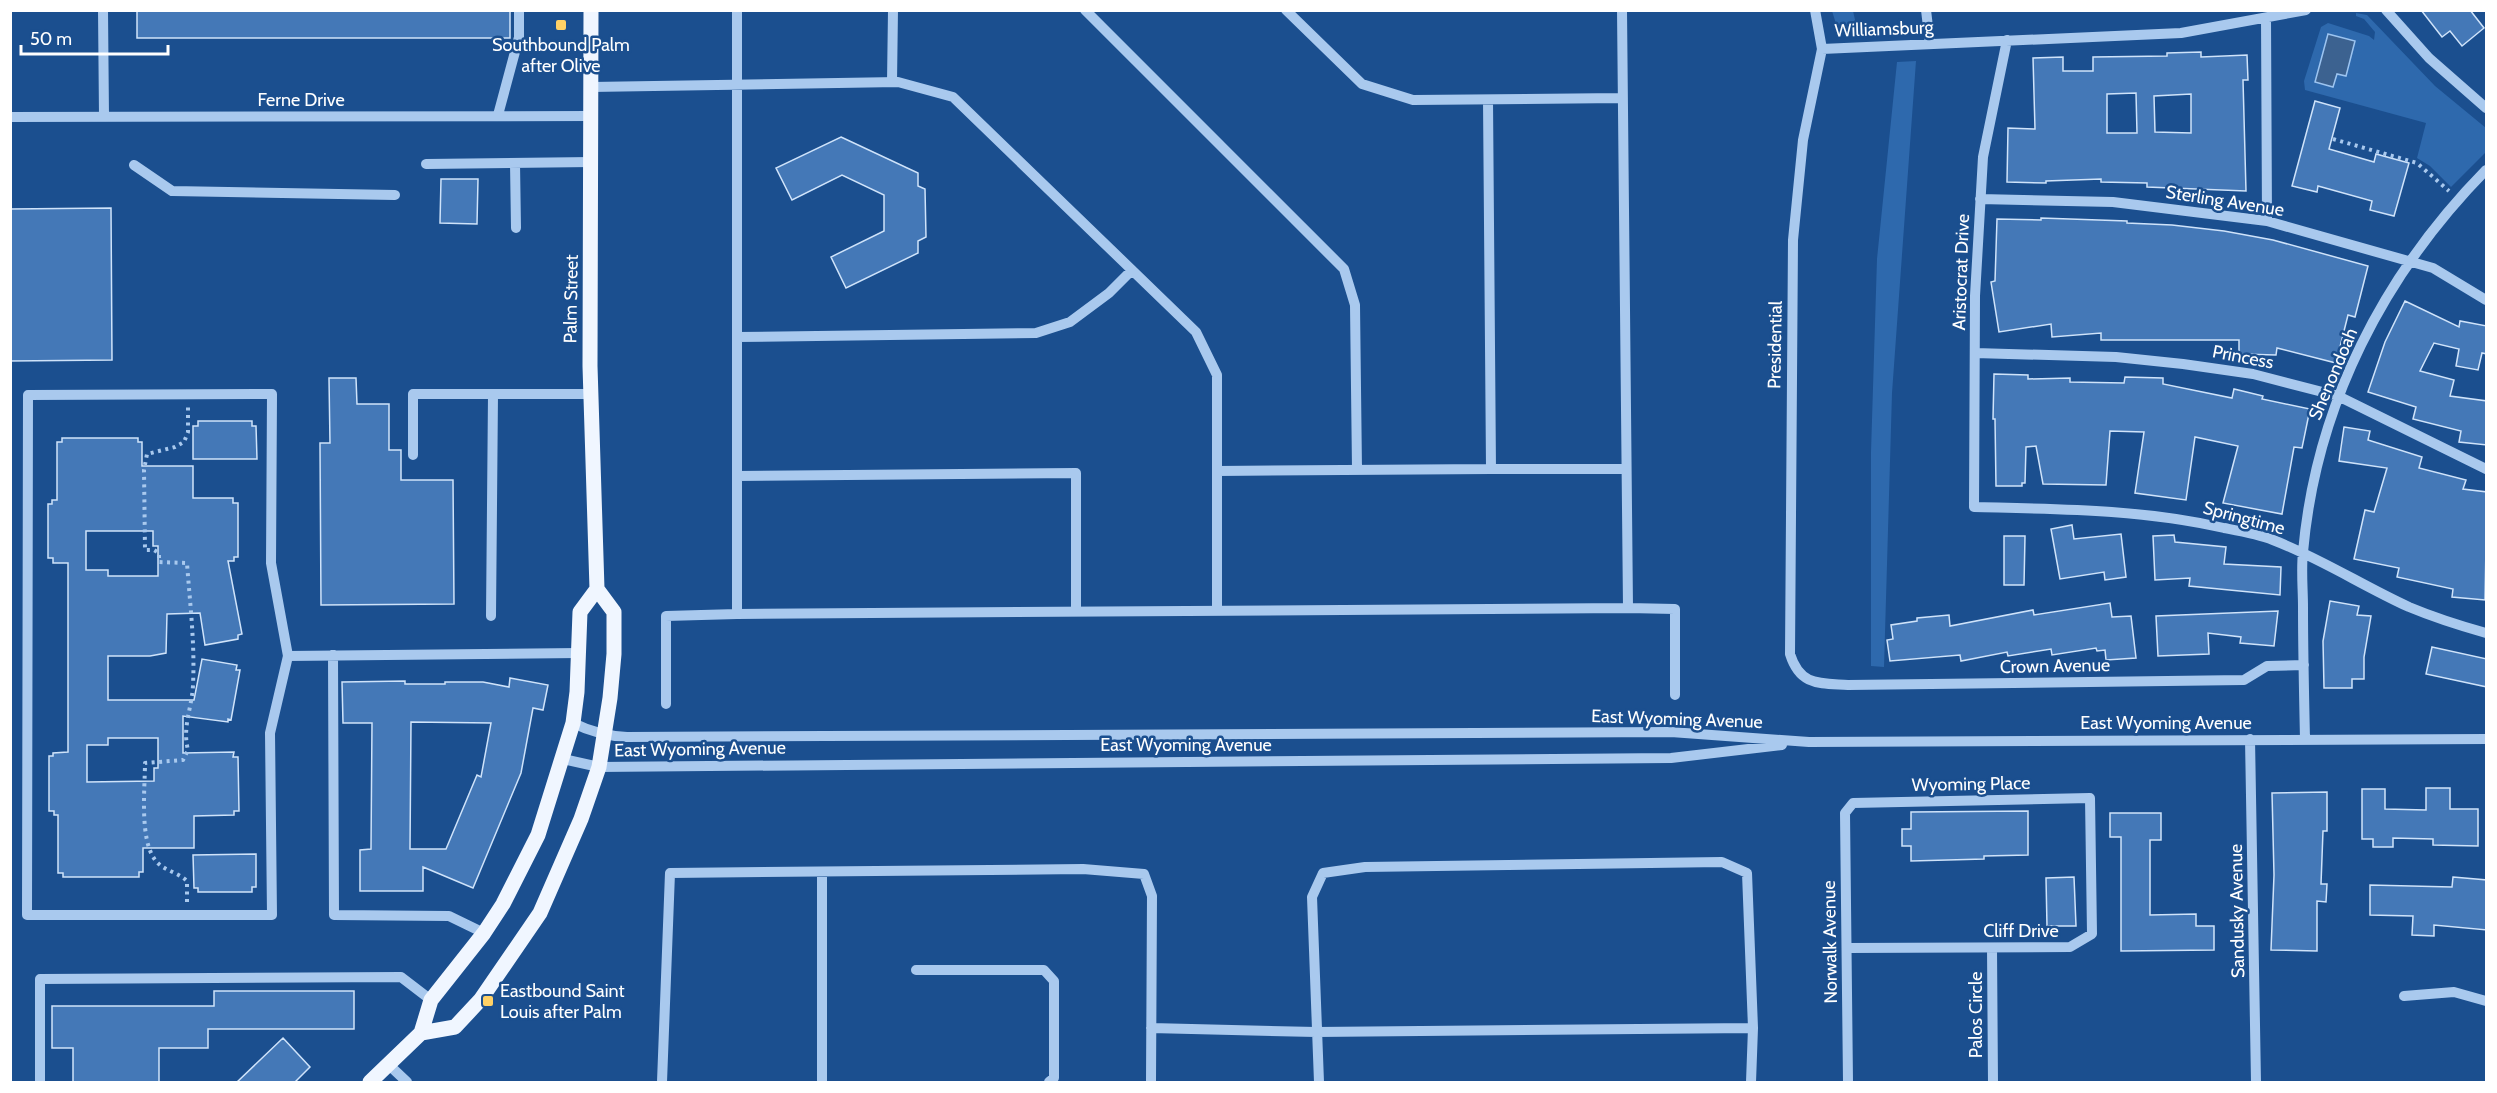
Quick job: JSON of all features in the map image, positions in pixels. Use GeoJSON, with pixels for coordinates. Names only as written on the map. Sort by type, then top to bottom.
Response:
{"type":"FeatureCollection","features":[{"type":"Feature","properties":{"kind":"main road","name":"Palm Street"},"geometry":{"type":"LineString","coordinates":[[591,10],[591,394],[597,589]]}},
{"type":"Feature","properties":{"kind":"main road"},"geometry":{"type":"LineString","coordinates":[[370,1083],[421,1033],[431,1000],[484,933],[503,903],[538,835],[573,723],[580,612],[597,589],[614,612],[614,654],[605,735],[598,767],[581,819],[540,913],[482,999],[455,1027],[421,1033]]}},
{"type":"Feature","properties":{"kind":"street"},"geometry":{"type":"LineString","coordinates":[[103,10],[104,117]]}},
{"type":"Feature","properties":{"kind":"street"},"geometry":{"type":"LineString","coordinates":[[498,115],[519,37],[519,10]]}},
{"type":"Feature","properties":{"kind":"street"},"geometry":{"type":"LineString","coordinates":[[737,10],[737,614]]}},
{"type":"Feature","properties":{"kind":"street"},"geometry":{"type":"LineString","coordinates":[[892,82],[893,10]]}},
{"type":"Feature","properties":{"kind":"street"},"geometry":{"type":"LineString","coordinates":[[1085,10],[1344,269],[1355,305],[1357,470]]}},
{"type":"Feature","properties":{"kind":"street"},"geometry":{"type":"LineString","coordinates":[[1286,10],[1362,84],[1413,100],[1622,98]]}},
{"type":"Feature","properties":{"kind":"street"},"geometry":{"type":"LineString","coordinates":[[1622,10],[1628,608]]}},
{"type":"Feature","properties":{"kind":"street","name":"Presidential"},"geometry":{"type":"LineString","coordinates":[[1804,678],[1794,668],[1790,654],[1793,240],[1803,140],[1822,49],[1815,10]]}},
{"type":"Feature","properties":{"kind":"street"},"geometry":{"type":"LineString","coordinates":[[1926,10],[1930,44]]}},
{"type":"Feature","properties":{"kind":"street","name":"Williamsburg"},"geometry":{"type":"LineString","coordinates":[[1822,49],[2181,33],[2306,10]]}},
{"type":"Feature","properties":{"kind":"street"},"geometry":{"type":"LineString","coordinates":[[2386,10],[2429,58],[2487,108]]}},
{"type":"Feature","properties":{"kind":"street"},"geometry":{"type":"LineString","coordinates":[[2266,18],[2267,221]]}},
{"type":"Feature","properties":{"kind":"street","name":"Aristocrat Drive"},"geometry":{"type":"LineString","coordinates":[[1974,507],[1975,296],[1983,157],[2007,40]]}},
{"type":"Feature","properties":{"kind":"street"},"geometry":{"type":"LineString","coordinates":[[591,87],[892,82],[953,97],[1196,332],[1217,375],[1217,611]]}},
{"type":"Feature","properties":{"kind":"street"},"geometry":{"type":"LineString","coordinates":[[1488,100],[1491,469]]}},
{"type":"Feature","properties":{"kind":"street","name":"Ferne Drive"},"geometry":{"type":"LineString","coordinates":[[10,117],[591,116]]}},
{"type":"Feature","properties":{"kind":"street"},"geometry":{"type":"LineString","coordinates":[[426,164],[592,162]]}},
{"type":"Feature","properties":{"kind":"street"},"geometry":{"type":"LineString","coordinates":[[515,163],[516,228]]}},
{"type":"Feature","properties":{"kind":"street"},"geometry":{"type":"LineString","coordinates":[[134,165],[172,191],[395,195]]}},
{"type":"Feature","properties":{"kind":"street","name":"Shenondoah"},"geometry":{"type":"LineString","coordinates":[[2305,739],[2303,553],[2314,480],[2338,396],[2385,299],[2410,260],[2427,236],[2487,170]]}},
{"type":"Feature","properties":{"kind":"street","name":"Sterling Avenue"},"geometry":{"type":"LineString","coordinates":[[1980,200],[2113,202],[2267,221],[2433,268],[2487,300]]}},
{"type":"Feature","properties":{"kind":"street"},"geometry":{"type":"LineString","coordinates":[[737,337],[1036,333],[1070,322],[1109,293],[1132,270]]}},
{"type":"Feature","properties":{"kind":"street","name":"Princess"},"geometry":{"type":"LineString","coordinates":[[1975,352],[2116,357],[2253,374],[2338,396],[2487,469]]}},
{"type":"Feature","properties":{"kind":"street"},"geometry":{"type":"LineString","coordinates":[[272,394],[271,563],[288,656],[270,733],[272,915],[27,915],[28,395],[272,394]]}},
{"type":"Feature","properties":{"kind":"street"},"geometry":{"type":"LineString","coordinates":[[413,455],[413,394],[591,394]]}},
{"type":"Feature","properties":{"kind":"street"},"geometry":{"type":"LineString","coordinates":[[491,616],[493,394]]}},
{"type":"Feature","properties":{"kind":"street"},"geometry":{"type":"LineString","coordinates":[[1217,471],[1626,469]]}},
{"type":"Feature","properties":{"kind":"street"},"geometry":{"type":"LineString","coordinates":[[737,476],[1076,473],[1076,612]]}},
{"type":"Feature","properties":{"kind":"street","name":"Springtime"},"geometry":{"type":"LineString","coordinates":[[1974,507],[2087,509],[2165,517],[2196,521],[2264,537],[2303,553],[2410,607],[2487,633]]}},
{"type":"Feature","properties":{"kind":"street"},"geometry":{"type":"LineString","coordinates":[[666,704],[666,616],[737,614],[1675,609],[1675,695]]}},
{"type":"Feature","properties":{"kind":"street"},"geometry":{"type":"LineString","coordinates":[[288,656],[579,652]]}},
{"type":"Feature","properties":{"kind":"street"},"geometry":{"type":"LineString","coordinates":[[333,656],[334,915],[449,916],[484,933]]}},
{"type":"Feature","properties":{"kind":"street","name":"Crown Avenue"},"geometry":{"type":"LineString","coordinates":[[1804,678],[1821,683],[1848,685],[2244,680],[2267,666],[2304,665]]}},
{"type":"Feature","properties":{"kind":"street","name":"East Wyoming Avenue"},"geometry":{"type":"LineString","coordinates":[[573,723],[605,735],[627,737],[1671,732],[1809,742],[2487,739]]}},
{"type":"Feature","properties":{"kind":"street","name":"Sandusky Avenue"},"geometry":{"type":"LineString","coordinates":[[2250,739],[2256,1083]]}},
{"type":"Feature","properties":{"kind":"street","name":"East Wyoming Avenue"},"geometry":{"type":"LineString","coordinates":[[563,759],[598,767],[1671,758],[1809,742]]}},
{"type":"Feature","properties":{"kind":"street","name":"Wyoming Place"},"geometry":{"type":"LineString","coordinates":[[1853,803],[2090,798]]}},
{"type":"Feature","properties":{"kind":"street","name":"Cliff Drive"},"geometry":{"type":"LineString","coordinates":[[1847,948],[2070,947],[2092,934],[2090,798]]}},
{"type":"Feature","properties":{"kind":"street","name":"Norwalk Avenue"},"geometry":{"type":"LineString","coordinates":[[1848,1083],[1845,813],[1853,803]]}},
{"type":"Feature","properties":{"kind":"street"},"geometry":{"type":"LineString","coordinates":[[1319,1083],[1312,897],[1323,873],[1365,867],[1722,862],[1747,873],[1753,1028],[1751,1083]]}},
{"type":"Feature","properties":{"kind":"street"},"geometry":{"type":"LineString","coordinates":[[662,1083],[670,873],[1083,869],[1144,874],[1152,896],[1151,1083]]}},
{"type":"Feature","properties":{"kind":"street"},"geometry":{"type":"LineString","coordinates":[[822,873],[822,1083]]}},
{"type":"Feature","properties":{"kind":"street","name":"Palos Circle"},"geometry":{"type":"LineString","coordinates":[[1992,948],[1993,1083]]}},
{"type":"Feature","properties":{"kind":"street"},"geometry":{"type":"LineString","coordinates":[[916,969],[1044,970],[1054,981],[1054,1078],[1049,1083]]}},
{"type":"Feature","properties":{"kind":"street"},"geometry":{"type":"LineString","coordinates":[[40,1083],[40,979],[401,977],[431,1000]]}},
{"type":"Feature","properties":{"kind":"street"},"geometry":{"type":"LineString","coordinates":[[2404,996],[2454,992],[2487,1001]]}},
{"type":"Feature","properties":{"kind":"street"},"geometry":{"type":"LineString","coordinates":[[1151,1028],[1316,1032],[1753,1028]]}},
{"type":"Feature","properties":{"kind":"street"},"geometry":{"type":"LineString","coordinates":[[389,1065],[406,1083]]}},
{"type":"Feature","properties":{"kind":"path"},"geometry":{"type":"LineString","coordinates":[[2333,139],[2417,163],[2458,200]]}},
{"type":"Feature","properties":{"kind":"path"},"geometry":{"type":"LineString","coordinates":[[187,915],[187,881],[181,875],[165,869],[149,852],[145,829],[145,763],[183,759],[188,750],[184,735],[193,688],[193,637],[187,563],[159,562],[159,553],[154,549],[145,549],[144,470],[147,454],[175,447],[184,442],[188,432],[188,394]]}},
{"type":"Feature","properties":{"kind":"shaded area"},"geometry":{"type":"Polygon","coordinates":[[[1832,11],[1853,11],[1858,33],[1845,34],[1838,30],[1832,11]]]}},
{"type":"Feature","properties":{"kind":"shaded area"},"geometry":{"type":"Polygon","coordinates":[[[2356,13],[2367,15],[2435,86],[2486,128],[2486,152],[2451,187],[2430,166],[2417,158],[2426,123],[2305,90],[2304,81],[2321,27],[2328,23],[2369,36],[2374,40],[2375,32],[2364,19],[2356,16],[2356,13]]]}},
{"type":"Feature","properties":{"kind":"shaded area"},"geometry":{"type":"Polygon","coordinates":[[[2328,34],[2355,41],[2346,76],[2337,74],[2333,87],[2315,82],[2328,34]]]}},
{"type":"Feature","properties":{"kind":"shaded area"},"geometry":{"type":"Polygon","coordinates":[[[1916,61],[1892,393],[1884,667],[1871,666],[1871,452],[1877,259],[1897,62],[1916,61]]]}},
{"type":"Feature","properties":{"kind":"building"},"geometry":{"type":"Polygon","coordinates":[[[137,10],[510,10],[510,38],[137,38],[137,10]]]}},
{"type":"Feature","properties":{"kind":"building"},"geometry":{"type":"Polygon","coordinates":[[[2421,10],[2470,10],[2484,28],[2462,46],[2450,31],[2442,37],[2421,10]]]}},
{"type":"Feature","properties":{"kind":"building"},"geometry":{"type":"Polygon","coordinates":[[[2201,52],[2201,57],[2247,55],[2248,80],[2243,80],[2246,191],[2147,187],[2147,183],[2101,182],[2101,179],[2046,181],[2046,183],[2007,182],[2008,128],[2035,129],[2033,58],[2063,57],[2063,71],[2093,71],[2093,57],[2167,56],[2167,53],[2201,52]],[[2136,93],[2107,94],[2107,133],[2137,133],[2136,93]],[[2191,94],[2154,96],[2155,132],[2191,133],[2191,94]]]}},
{"type":"Feature","properties":{"kind":"building"},"geometry":{"type":"Polygon","coordinates":[[[2315,101],[2340,108],[2329,149],[2374,162],[2376,154],[2409,163],[2394,216],[2370,210],[2372,201],[2318,186],[2317,192],[2292,186],[2315,101]]]}},
{"type":"Feature","properties":{"kind":"building"},"geometry":{"type":"Polygon","coordinates":[[[841,137],[918,173],[918,186],[925,189],[926,237],[918,241],[918,253],[846,288],[831,257],[884,231],[884,195],[842,175],[792,200],[776,168],[841,137]]]}},
{"type":"Feature","properties":{"kind":"building"},"geometry":{"type":"Polygon","coordinates":[[[441,179],[478,179],[477,224],[440,223],[441,179]]]}},
{"type":"Feature","properties":{"kind":"building"},"geometry":{"type":"Polygon","coordinates":[[[111,208],[112,360],[10,361],[10,209],[111,208]]]}},
{"type":"Feature","properties":{"kind":"building"},"geometry":{"type":"Polygon","coordinates":[[[2041,218],[2127,221],[2127,223],[2224,231],[2273,240],[2368,266],[2355,317],[2348,315],[2336,363],[2277,348],[2276,355],[2239,354],[2239,340],[2101,340],[2101,333],[2052,337],[2051,324],[1999,332],[1991,282],[1995,281],[1997,219],[2041,220],[2041,218]]]}},
{"type":"Feature","properties":{"kind":"building"},"geometry":{"type":"Polygon","coordinates":[[[2405,301],[2459,327],[2460,321],[2487,326],[2487,354],[2482,353],[2478,370],[2456,366],[2459,349],[2434,343],[2420,371],[2454,380],[2450,396],[2487,401],[2487,445],[2459,442],[2461,431],[2413,419],[2416,407],[2368,392],[2385,342],[2405,301]]]}},
{"type":"Feature","properties":{"kind":"building"},"geometry":{"type":"Polygon","coordinates":[[[1994,374],[2028,375],[2028,379],[2070,378],[2070,382],[2124,383],[2125,377],[2163,378],[2163,384],[2232,398],[2234,389],[2263,396],[2262,399],[2310,409],[2302,448],[2294,447],[2282,514],[2223,503],[2238,446],[2195,437],[2186,500],[2135,493],[2144,432],[2110,431],[2106,485],[2043,484],[2036,446],[2026,447],[2025,483],[2022,483],[2022,486],[1996,486],[1995,419],[1993,419],[1994,374]]]}},
{"type":"Feature","properties":{"kind":"building"},"geometry":{"type":"Polygon","coordinates":[[[329,378],[356,378],[357,404],[389,404],[389,450],[401,450],[401,480],[453,480],[454,604],[321,605],[320,443],[330,443],[329,378]]]}},
{"type":"Feature","properties":{"kind":"building"},"geometry":{"type":"Polygon","coordinates":[[[198,421],[252,421],[252,426],[256,426],[257,459],[193,459],[193,426],[198,426],[198,421]]]}},
{"type":"Feature","properties":{"kind":"building"},"geometry":{"type":"Polygon","coordinates":[[[2344,427],[2370,431],[2368,440],[2422,457],[2419,468],[2466,480],[2463,489],[2487,492],[2485,600],[2452,597],[2453,589],[2397,577],[2399,568],[2354,559],[2365,510],[2374,512],[2387,468],[2339,461],[2344,427]]]}},
{"type":"Feature","properties":{"kind":"building"},"geometry":{"type":"Polygon","coordinates":[[[62,438],[138,438],[138,442],[142,442],[142,466],[193,466],[193,498],[233,498],[233,503],[238,503],[238,557],[234,557],[234,561],[228,561],[242,634],[238,635],[238,639],[205,645],[200,613],[167,614],[166,653],[150,656],[108,656],[108,700],[194,700],[202,659],[237,665],[236,670],[240,670],[231,720],[228,719],[228,722],[183,716],[183,753],[234,752],[233,757],[238,757],[239,811],[234,811],[234,815],[194,816],[194,848],[143,848],[143,872],[139,872],[139,877],[63,877],[63,873],[58,873],[58,815],[54,815],[54,811],[49,811],[49,756],[53,756],[53,753],[68,752],[68,563],[53,563],[53,558],[48,558],[48,504],[52,504],[52,500],[57,500],[57,442],[62,442],[62,438]],[[86,531],[86,570],[108,570],[108,576],[158,576],[158,546],[153,546],[153,531],[86,531]],[[108,738],[108,745],[87,745],[87,782],[154,781],[154,768],[158,768],[158,738],[108,738]]]}},
{"type":"Feature","properties":{"kind":"building"},"geometry":{"type":"Polygon","coordinates":[[[2072,525],[2074,539],[2121,534],[2126,577],[2105,580],[2104,572],[2060,579],[2051,529],[2072,525]]]}},
{"type":"Feature","properties":{"kind":"building"},"geometry":{"type":"Polygon","coordinates":[[[2174,535],[2175,542],[2226,547],[2224,564],[2281,567],[2280,595],[2189,586],[2190,578],[2155,580],[2153,536],[2174,535]]]}},
{"type":"Feature","properties":{"kind":"building"},"geometry":{"type":"Polygon","coordinates":[[[2004,536],[2025,536],[2024,585],[2004,585],[2004,536]]]}},
{"type":"Feature","properties":{"kind":"building"},"geometry":{"type":"Polygon","coordinates":[[[2330,601],[2359,606],[2357,615],[2371,616],[2364,657],[2364,679],[2352,679],[2352,688],[2324,688],[2323,641],[2330,601]]]}},
{"type":"Feature","properties":{"kind":"building"},"geometry":{"type":"Polygon","coordinates":[[[2110,603],[2112,617],[2131,616],[2136,658],[2106,660],[2105,650],[2097,651],[2096,648],[2052,655],[2051,649],[2008,656],[2007,652],[1961,661],[1960,655],[1890,661],[1887,640],[1893,639],[1891,625],[1917,621],[1917,618],[1949,615],[1950,626],[2033,610],[2034,615],[2110,603]]]}},
{"type":"Feature","properties":{"kind":"building"},"geometry":{"type":"Polygon","coordinates":[[[2278,611],[2274,646],[2240,643],[2241,637],[2208,633],[2209,654],[2158,656],[2156,616],[2278,611]]]}},
{"type":"Feature","properties":{"kind":"building"},"geometry":{"type":"Polygon","coordinates":[[[2432,647],[2487,659],[2487,687],[2426,674],[2432,647]]]}},
{"type":"Feature","properties":{"kind":"building"},"geometry":{"type":"Polygon","coordinates":[[[510,678],[548,685],[543,710],[533,708],[521,773],[473,888],[423,867],[423,891],[360,891],[360,850],[371,849],[372,723],[343,723],[342,682],[405,681],[405,684],[445,684],[445,682],[483,682],[509,687],[510,678]],[[411,722],[410,849],[446,849],[477,775],[481,777],[491,723],[411,722]]]}},
{"type":"Feature","properties":{"kind":"building"},"geometry":{"type":"Polygon","coordinates":[[[2426,788],[2450,788],[2450,809],[2478,809],[2478,846],[2433,845],[2433,839],[2393,838],[2393,847],[2373,847],[2373,839],[2362,839],[2362,789],[2385,789],[2385,809],[2426,810],[2426,788]]]}},
{"type":"Feature","properties":{"kind":"building"},"geometry":{"type":"Polygon","coordinates":[[[2327,792],[2327,831],[2323,831],[2321,884],[2327,884],[2326,902],[2317,901],[2317,951],[2271,950],[2274,875],[2272,793],[2327,792]]]}},
{"type":"Feature","properties":{"kind":"building"},"geometry":{"type":"Polygon","coordinates":[[[2028,811],[2028,855],[1911,861],[1911,846],[1902,846],[1902,829],[1911,829],[1911,812],[2028,811]]]}},
{"type":"Feature","properties":{"kind":"building"},"geometry":{"type":"Polygon","coordinates":[[[2110,813],[2161,813],[2161,840],[2150,840],[2150,915],[2196,914],[2196,926],[2214,926],[2214,950],[2121,951],[2121,837],[2110,837],[2110,813]]]}},
{"type":"Feature","properties":{"kind":"building"},"geometry":{"type":"Polygon","coordinates":[[[256,854],[256,887],[252,887],[252,892],[198,892],[198,888],[194,888],[193,855],[256,854]]]}},
{"type":"Feature","properties":{"kind":"building"},"geometry":{"type":"Polygon","coordinates":[[[2074,877],[2076,926],[2047,926],[2046,878],[2074,877]]]}},
{"type":"Feature","properties":{"kind":"building"},"geometry":{"type":"Polygon","coordinates":[[[2453,877],[2487,880],[2487,930],[2434,925],[2434,936],[2412,935],[2413,916],[2370,915],[2370,885],[2452,887],[2453,877]]]}},
{"type":"Feature","properties":{"kind":"building"},"geometry":{"type":"Polygon","coordinates":[[[214,991],[354,991],[354,1029],[208,1029],[208,1048],[159,1048],[159,1083],[73,1083],[73,1048],[52,1048],[52,1006],[214,1006],[214,991]]]}},
{"type":"Feature","properties":{"kind":"building"},"geometry":{"type":"Polygon","coordinates":[[[283,1038],[310,1067],[294,1083],[236,1083],[283,1038]]]}},
{"type":"Feature","properties":{"kind":"place","name":"Southbound Palm after Olive"},"geometry":{"type":"Point","coordinates":[561,25]}},
{"type":"Feature","properties":{"kind":"place","name":"Eastbound Saint Louis after Palm"},"geometry":{"type":"Point","coordinates":[488,1001]}}]}
